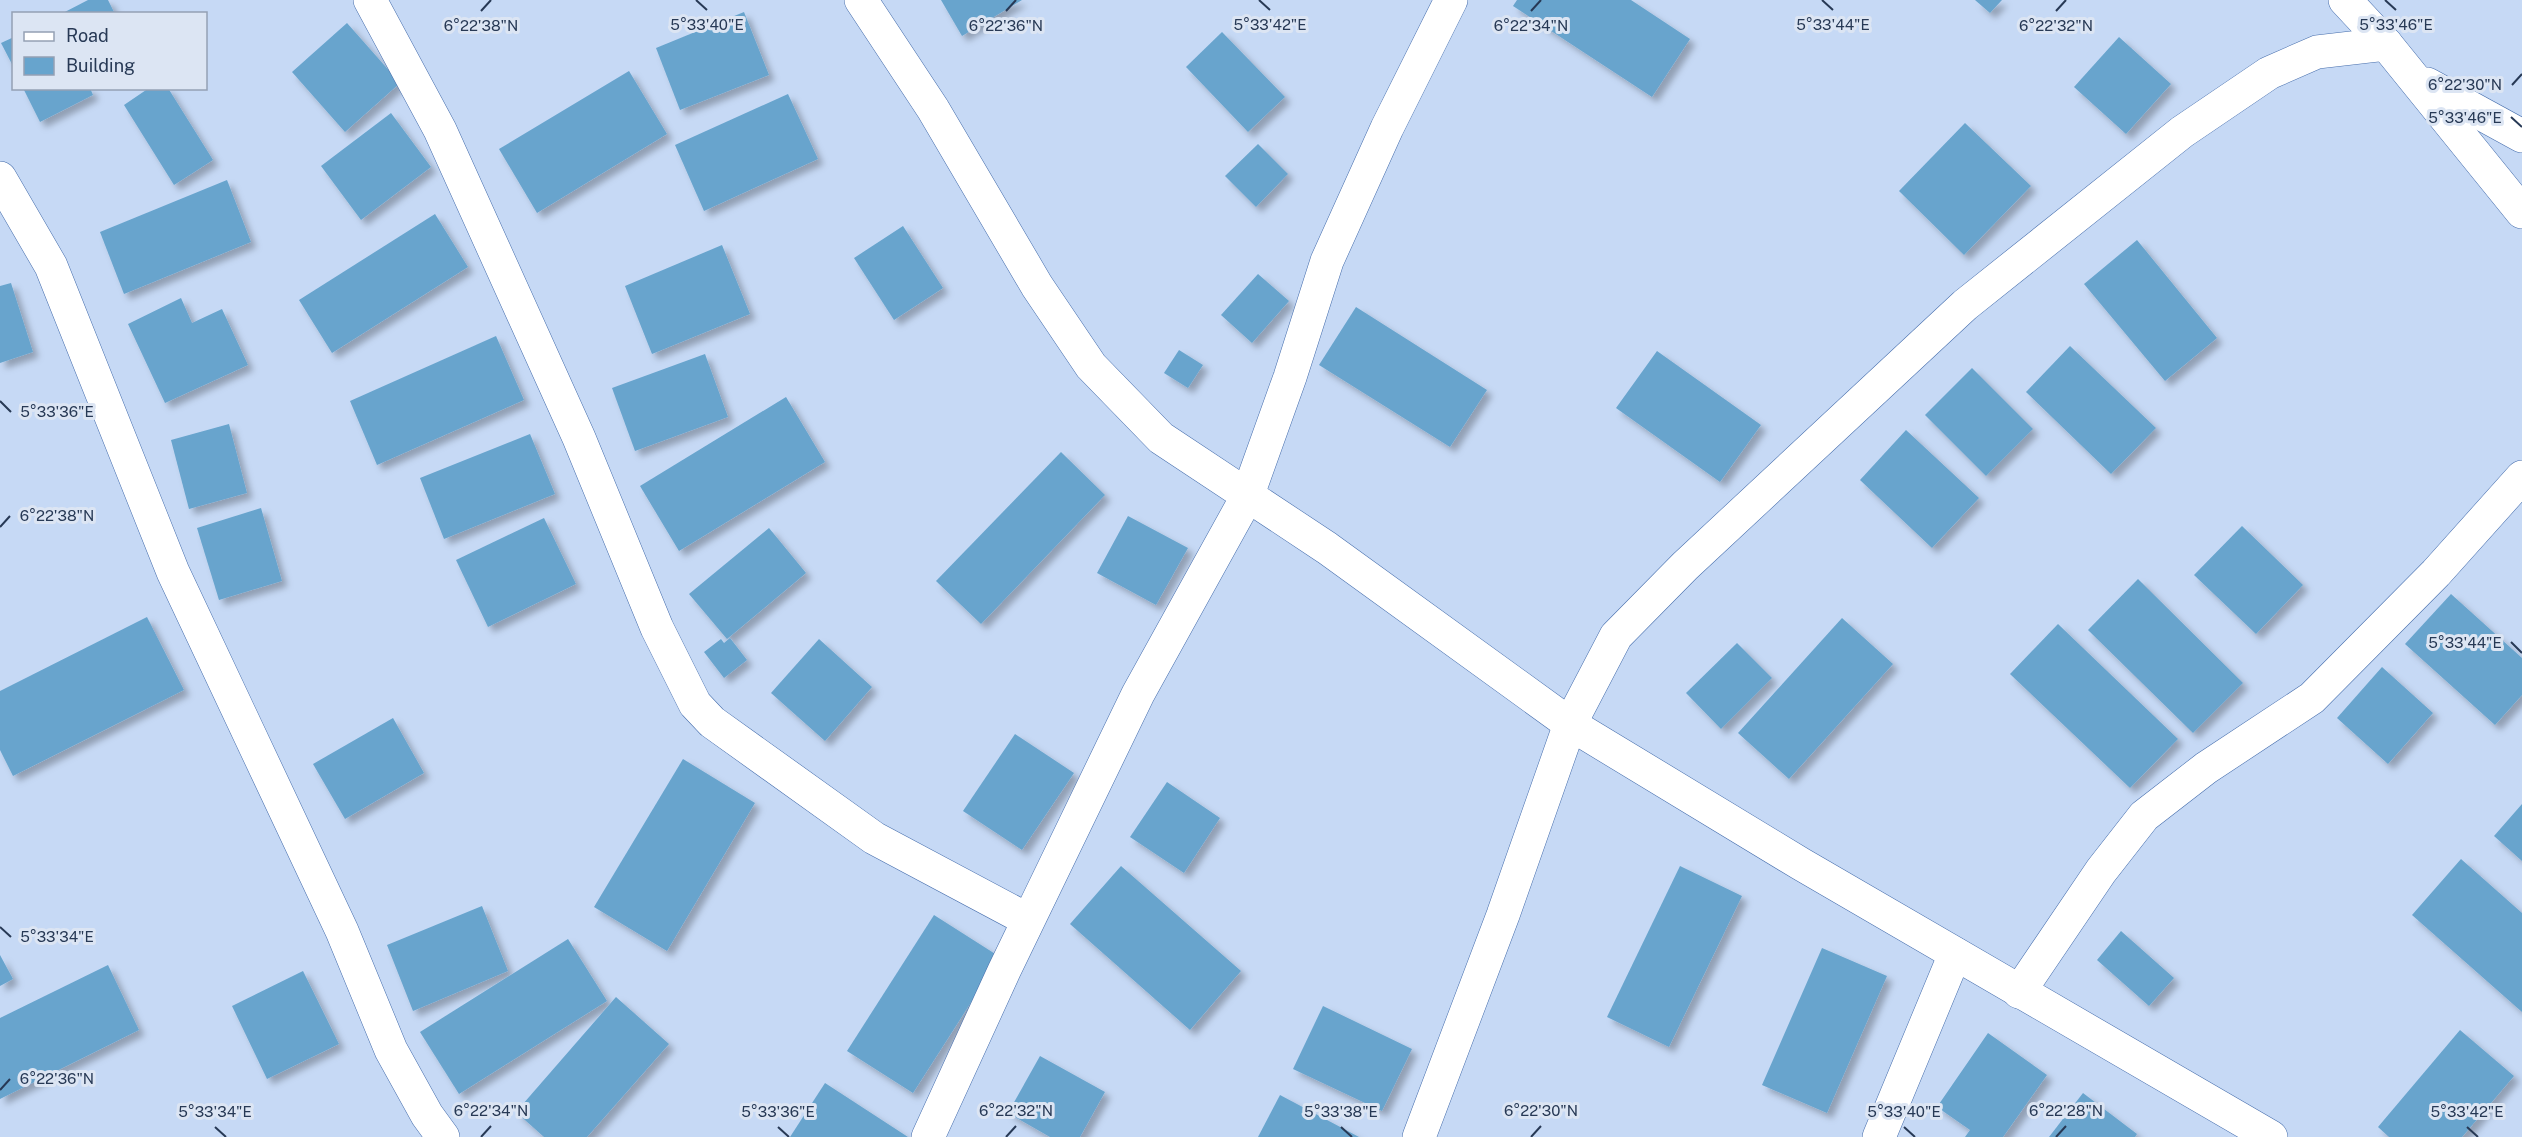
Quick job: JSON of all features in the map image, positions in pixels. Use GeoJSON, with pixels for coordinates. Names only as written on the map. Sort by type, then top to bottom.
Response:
{"type":"FeatureCollection","features":[{"type":"Feature","properties":{"kind":"street"},"geometry":{"type":"LineString","coordinates":[[370,0],[440,130],[579,438],[657,628],[695,704],[712,722],[874,838],[1028,920]]}},
{"type":"Feature","properties":{"kind":"street"},"geometry":{"type":"LineString","coordinates":[[861,0],[933,109],[1037,286],[1091,366],[1161,438],[1327,548],[1570,724],[1791,858],[2271,1137]]}},
{"type":"Feature","properties":{"kind":"street"},"geometry":{"type":"LineString","coordinates":[[928,1137],[1028,920],[1138,694],[1247,497],[1290,377],[1327,261],[1387,128],[1451,0]]}},
{"type":"Feature","properties":{"kind":"street"},"geometry":{"type":"LineString","coordinates":[[2345,0],[2386,44],[2522,212]]}},
{"type":"Feature","properties":{"kind":"street"},"geometry":{"type":"LineString","coordinates":[[1419,1137],[1503,915],[1570,724],[1616,636],[1684,566],[1965,305],[2182,132],[2269,73],[2317,52],[2386,44]]}},
{"type":"Feature","properties":{"kind":"street"},"geometry":{"type":"LineString","coordinates":[[2412,76],[2522,136]]}},
{"type":"Feature","properties":{"kind":"street"},"geometry":{"type":"LineString","coordinates":[[0,178],[51,266],[173,572],[342,931],[391,1050],[427,1115],[443,1137]]}},
{"type":"Feature","properties":{"kind":"street"},"geometry":{"type":"LineString","coordinates":[[2019,992],[2101,871],[2144,816],[2206,768],[2312,698],[2436,573],[2522,477]]}},
{"type":"Feature","properties":{"kind":"street"},"geometry":{"type":"LineString","coordinates":[[1879,1137],[1955,954]]}},
{"type":"Feature","properties":{"kind":"building"},"geometry":{"type":"Polygon","coordinates":[[[88,0],[108,0],[114,12],[65,12],[88,0]]]}},
{"type":"Feature","properties":{"kind":"building"},"geometry":{"type":"Polygon","coordinates":[[[941,0],[1022,0],[962,36],[941,0]]]}},
{"type":"Feature","properties":{"kind":"building"},"geometry":{"type":"Polygon","coordinates":[[[1517,0],[1631,0],[1690,39],[1652,97],[1513,6],[1517,0]]]}},
{"type":"Feature","properties":{"kind":"building"},"geometry":{"type":"Polygon","coordinates":[[[1975,0],[2002,0],[1990,13],[1975,0]]]}},
{"type":"Feature","properties":{"kind":"building"},"geometry":{"type":"Polygon","coordinates":[[[744,12],[769,75],[680,110],[656,48],[744,12]]]}},
{"type":"Feature","properties":{"kind":"building"},"geometry":{"type":"Polygon","coordinates":[[[347,23],[400,83],[345,132],[292,72],[347,23]]]}},
{"type":"Feature","properties":{"kind":"building"},"geometry":{"type":"Polygon","coordinates":[[[1222,32],[1285,97],[1248,132],[1186,67],[1222,32]]]}},
{"type":"Feature","properties":{"kind":"building"},"geometry":{"type":"Polygon","coordinates":[[[2119,37],[2171,84],[2126,134],[2074,87],[2119,37]]]}},
{"type":"Feature","properties":{"kind":"building"},"geometry":{"type":"Polygon","coordinates":[[[12,38],[12,64],[1,43],[12,38]]]}},
{"type":"Feature","properties":{"kind":"building"},"geometry":{"type":"Polygon","coordinates":[[[629,71],[667,134],[537,213],[499,149],[629,71]]]}},
{"type":"Feature","properties":{"kind":"building"},"geometry":{"type":"Polygon","coordinates":[[[24,90],[91,90],[93,95],[40,122],[24,90]]]}},
{"type":"Feature","properties":{"kind":"building"},"geometry":{"type":"Polygon","coordinates":[[[146,90],[169,90],[213,160],[174,185],[124,105],[146,90]]]}},
{"type":"Feature","properties":{"kind":"building"},"geometry":{"type":"Polygon","coordinates":[[[788,94],[818,159],[704,211],[675,145],[788,94]]]}},
{"type":"Feature","properties":{"kind":"building"},"geometry":{"type":"Polygon","coordinates":[[[391,113],[431,167],[361,220],[321,166],[391,113]]]}},
{"type":"Feature","properties":{"kind":"building"},"geometry":{"type":"Polygon","coordinates":[[[1965,123],[2031,186],[1964,255],[1899,191],[1965,123]]]}},
{"type":"Feature","properties":{"kind":"building"},"geometry":{"type":"Polygon","coordinates":[[[1258,144],[1288,174],[1256,207],[1225,176],[1258,144]]]}},
{"type":"Feature","properties":{"kind":"building"},"geometry":{"type":"Polygon","coordinates":[[[227,180],[251,242],[124,294],[100,232],[227,180]]]}},
{"type":"Feature","properties":{"kind":"building"},"geometry":{"type":"Polygon","coordinates":[[[435,214],[468,267],[332,353],[299,300],[435,214]]]}},
{"type":"Feature","properties":{"kind":"building"},"geometry":{"type":"Polygon","coordinates":[[[903,226],[943,288],[894,320],[854,258],[903,226]]]}},
{"type":"Feature","properties":{"kind":"building"},"geometry":{"type":"Polygon","coordinates":[[[2137,240],[2217,338],[2165,381],[2084,284],[2137,240]]]}},
{"type":"Feature","properties":{"kind":"building"},"geometry":{"type":"Polygon","coordinates":[[[722,245],[750,314],[652,354],[625,286],[722,245]]]}},
{"type":"Feature","properties":{"kind":"building"},"geometry":{"type":"Polygon","coordinates":[[[1258,274],[1289,301],[1252,343],[1221,315],[1258,274]]]}},
{"type":"Feature","properties":{"kind":"building"},"geometry":{"type":"Polygon","coordinates":[[[11,283],[33,352],[0,363],[0,286],[11,283]]]}},
{"type":"Feature","properties":{"kind":"building"},"geometry":{"type":"Polygon","coordinates":[[[181,298],[192,323],[222,309],[248,365],[165,403],[128,324],[181,298]]]}},
{"type":"Feature","properties":{"kind":"building"},"geometry":{"type":"Polygon","coordinates":[[[1356,307],[1487,390],[1450,447],[1319,365],[1356,307]]]}},
{"type":"Feature","properties":{"kind":"building"},"geometry":{"type":"Polygon","coordinates":[[[496,336],[524,400],[377,465],[350,401],[496,336]]]}},
{"type":"Feature","properties":{"kind":"building"},"geometry":{"type":"Polygon","coordinates":[[[2070,346],[2156,428],[2111,474],[2026,392],[2070,346]]]}},
{"type":"Feature","properties":{"kind":"building"},"geometry":{"type":"Polygon","coordinates":[[[1179,350],[1203,365],[1188,388],[1164,373],[1179,350]]]}},
{"type":"Feature","properties":{"kind":"building"},"geometry":{"type":"Polygon","coordinates":[[[1657,351],[1761,425],[1720,482],[1616,408],[1657,351]]]}},
{"type":"Feature","properties":{"kind":"building"},"geometry":{"type":"Polygon","coordinates":[[[705,354],[728,417],[635,451],[612,388],[705,354]]]}},
{"type":"Feature","properties":{"kind":"building"},"geometry":{"type":"Polygon","coordinates":[[[1972,368],[2033,429],[1986,476],[1925,415],[1972,368]]]}},
{"type":"Feature","properties":{"kind":"building"},"geometry":{"type":"Polygon","coordinates":[[[786,397],[825,462],[679,551],[640,486],[786,397]]]}},
{"type":"Feature","properties":{"kind":"building"},"geometry":{"type":"Polygon","coordinates":[[[229,424],[247,493],[189,509],[171,440],[229,424]]]}},
{"type":"Feature","properties":{"kind":"building"},"geometry":{"type":"Polygon","coordinates":[[[1906,430],[1979,498],[1932,548],[1860,480],[1906,430]]]}},
{"type":"Feature","properties":{"kind":"building"},"geometry":{"type":"Polygon","coordinates":[[[530,434],[555,494],[444,539],[420,478],[530,434]]]}},
{"type":"Feature","properties":{"kind":"building"},"geometry":{"type":"Polygon","coordinates":[[[1061,452],[1105,495],[981,624],[936,581],[1061,452]]]}},
{"type":"Feature","properties":{"kind":"building"},"geometry":{"type":"Polygon","coordinates":[[[261,508],[282,581],[219,600],[197,528],[261,508]]]}},
{"type":"Feature","properties":{"kind":"building"},"geometry":{"type":"Polygon","coordinates":[[[1128,516],[1188,548],[1156,605],[1097,573],[1128,516]]]}},
{"type":"Feature","properties":{"kind":"building"},"geometry":{"type":"Polygon","coordinates":[[[544,518],[576,584],[488,627],[456,560],[544,518]]]}},
{"type":"Feature","properties":{"kind":"building"},"geometry":{"type":"Polygon","coordinates":[[[2242,526],[2303,585],[2256,634],[2194,575],[2242,526]]]}},
{"type":"Feature","properties":{"kind":"building"},"geometry":{"type":"Polygon","coordinates":[[[769,528],[806,573],[727,639],[689,594],[769,528]]]}},
{"type":"Feature","properties":{"kind":"building"},"geometry":{"type":"Polygon","coordinates":[[[2138,579],[2243,683],[2193,733],[2088,630],[2138,579]]]}},
{"type":"Feature","properties":{"kind":"building"},"geometry":{"type":"Polygon","coordinates":[[[2451,594],[2522,658],[2522,695],[2495,725],[2405,644],[2451,594]]]}},
{"type":"Feature","properties":{"kind":"building"},"geometry":{"type":"Polygon","coordinates":[[[147,617],[184,690],[13,776],[0,750],[0,691],[147,617]]]}},
{"type":"Feature","properties":{"kind":"building"},"geometry":{"type":"Polygon","coordinates":[[[1842,618],[1893,664],[1789,779],[1738,733],[1842,618]]]}},
{"type":"Feature","properties":{"kind":"building"},"geometry":{"type":"Polygon","coordinates":[[[2058,624],[2178,739],[2130,788],[2010,674],[2058,624]]]}},
{"type":"Feature","properties":{"kind":"building"},"geometry":{"type":"Polygon","coordinates":[[[730,638],[747,660],[724,678],[704,652],[721,639],[724,643],[730,638]]]}},
{"type":"Feature","properties":{"kind":"building"},"geometry":{"type":"Polygon","coordinates":[[[819,639],[872,687],[825,741],[771,693],[819,639]]]}},
{"type":"Feature","properties":{"kind":"building"},"geometry":{"type":"Polygon","coordinates":[[[1737,643],[1772,678],[1721,729],[1686,693],[1737,643]]]}},
{"type":"Feature","properties":{"kind":"building"},"geometry":{"type":"Polygon","coordinates":[[[2382,667],[2433,713],[2388,764],[2337,718],[2382,667]]]}},
{"type":"Feature","properties":{"kind":"building"},"geometry":{"type":"Polygon","coordinates":[[[393,718],[424,773],[345,819],[313,764],[393,718]]]}},
{"type":"Feature","properties":{"kind":"building"},"geometry":{"type":"Polygon","coordinates":[[[1015,734],[1074,773],[1022,850],[963,811],[1015,734]]]}},
{"type":"Feature","properties":{"kind":"building"},"geometry":{"type":"Polygon","coordinates":[[[683,759],[755,803],[667,951],[594,907],[683,759]]]}},
{"type":"Feature","properties":{"kind":"building"},"geometry":{"type":"Polygon","coordinates":[[[1167,782],[1220,818],[1184,873],[1130,837],[1167,782]]]}},
{"type":"Feature","properties":{"kind":"building"},"geometry":{"type":"Polygon","coordinates":[[[2522,804],[2522,861],[2494,836],[2522,804]]]}},
{"type":"Feature","properties":{"kind":"building"},"geometry":{"type":"Polygon","coordinates":[[[2461,859],[2522,913],[2522,1012],[2412,915],[2461,859]]]}},
{"type":"Feature","properties":{"kind":"building"},"geometry":{"type":"Polygon","coordinates":[[[1121,866],[1241,971],[1190,1030],[1070,924],[1121,866]]]}},
{"type":"Feature","properties":{"kind":"building"},"geometry":{"type":"Polygon","coordinates":[[[1680,866],[1742,896],[1669,1047],[1607,1017],[1680,866]]]}},
{"type":"Feature","properties":{"kind":"building"},"geometry":{"type":"Polygon","coordinates":[[[482,906],[508,971],[413,1011],[387,945],[482,906]]]}},
{"type":"Feature","properties":{"kind":"building"},"geometry":{"type":"Polygon","coordinates":[[[934,915],[1000,957],[913,1093],[847,1051],[934,915]]]}},
{"type":"Feature","properties":{"kind":"building"},"geometry":{"type":"Polygon","coordinates":[[[2121,931],[2174,978],[2149,1006],[2097,960],[2121,931]]]}},
{"type":"Feature","properties":{"kind":"building"},"geometry":{"type":"Polygon","coordinates":[[[568,939],[607,1001],[459,1094],[420,1032],[568,939]]]}},
{"type":"Feature","properties":{"kind":"building"},"geometry":{"type":"Polygon","coordinates":[[[1822,948],[1887,976],[1827,1113],[1762,1085],[1822,948]]]}},
{"type":"Feature","properties":{"kind":"building"},"geometry":{"type":"Polygon","coordinates":[[[0,955],[13,979],[0,986],[0,955]]]}},
{"type":"Feature","properties":{"kind":"building"},"geometry":{"type":"Polygon","coordinates":[[[108,965],[139,1030],[0,1099],[0,1018],[108,965]]]}},
{"type":"Feature","properties":{"kind":"building"},"geometry":{"type":"Polygon","coordinates":[[[303,971],[339,1044],[267,1079],[232,1006],[303,971]]]}},
{"type":"Feature","properties":{"kind":"building"},"geometry":{"type":"Polygon","coordinates":[[[616,997],[669,1044],[587,1137],[544,1137],[516,1112],[616,997]]]}},
{"type":"Feature","properties":{"kind":"building"},"geometry":{"type":"Polygon","coordinates":[[[1323,1006],[1412,1049],[1382,1111],[1293,1069],[1323,1006]]]}},
{"type":"Feature","properties":{"kind":"building"},"geometry":{"type":"Polygon","coordinates":[[[2460,1030],[2514,1076],[2462,1137],[2389,1137],[2378,1127],[2460,1030]]]}},
{"type":"Feature","properties":{"kind":"building"},"geometry":{"type":"Polygon","coordinates":[[[1988,1033],[2047,1075],[2003,1137],[1965,1137],[1970,1130],[1937,1107],[1988,1033]]]}},
{"type":"Feature","properties":{"kind":"building"},"geometry":{"type":"Polygon","coordinates":[[[1040,1056],[1105,1092],[1080,1137],[1050,1137],[1008,1113],[1040,1056]]]}},
{"type":"Feature","properties":{"kind":"building"},"geometry":{"type":"Polygon","coordinates":[[[825,1083],[908,1137],[790,1137],[825,1083]]]}},
{"type":"Feature","properties":{"kind":"building"},"geometry":{"type":"Polygon","coordinates":[[[2083,1093],[2137,1134],[2135,1137],[2049,1137],[2083,1093]]]}},
{"type":"Feature","properties":{"kind":"building"},"geometry":{"type":"Polygon","coordinates":[[[1280,1095],[1359,1137],[1258,1137],[1280,1095]]]}}]}
